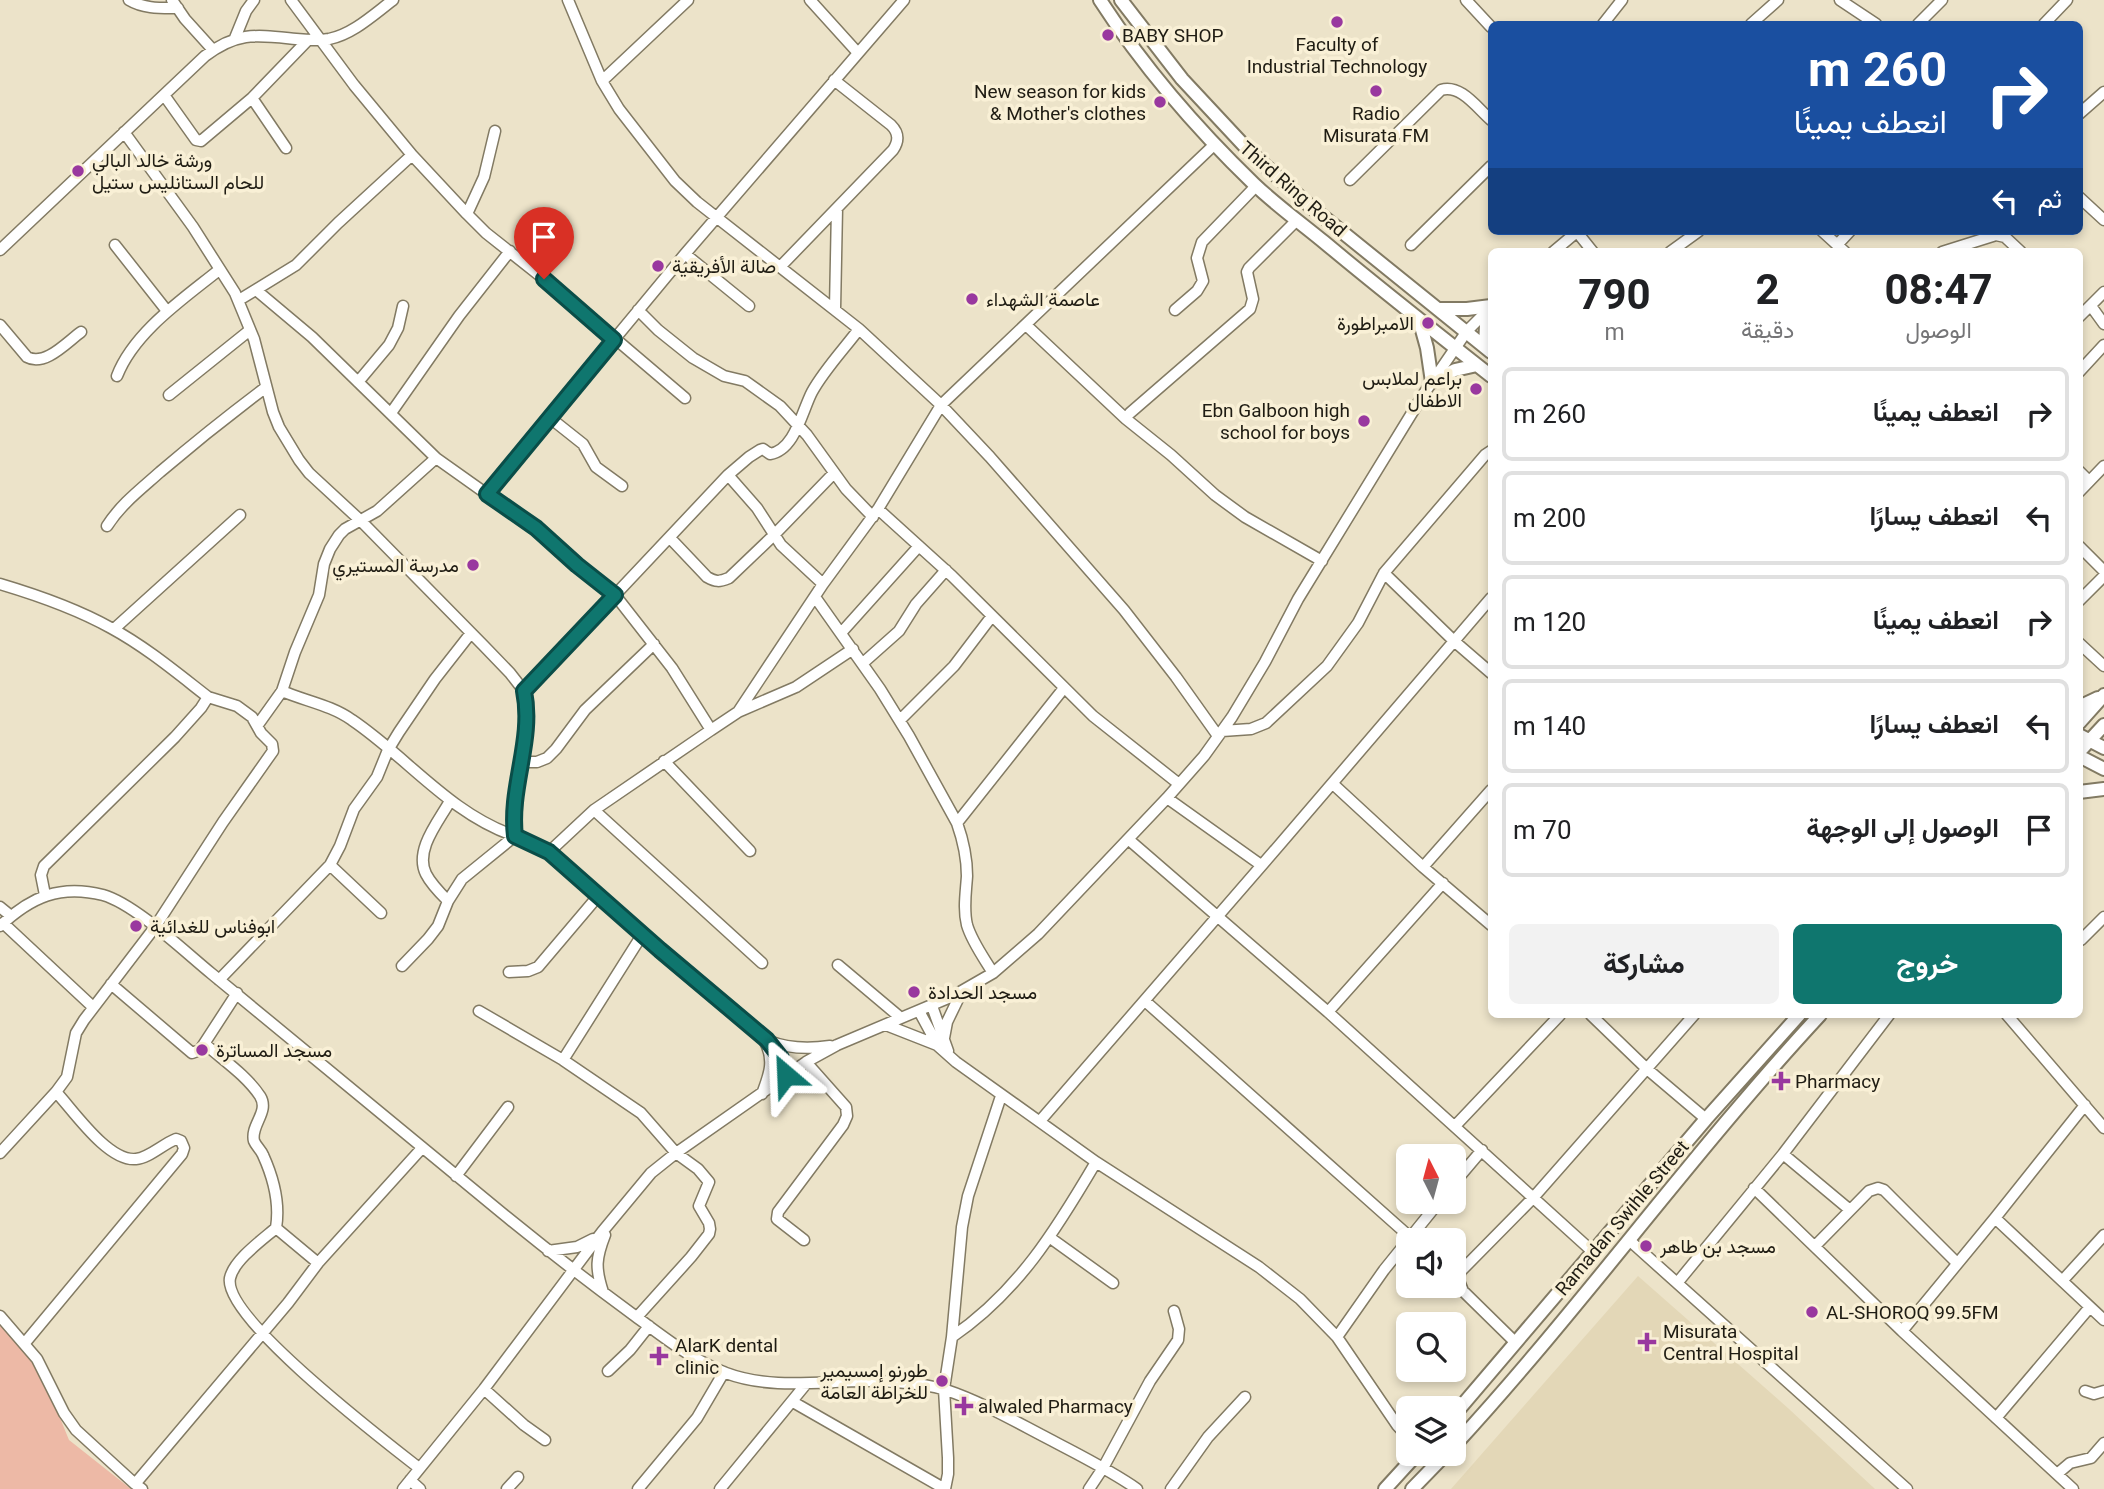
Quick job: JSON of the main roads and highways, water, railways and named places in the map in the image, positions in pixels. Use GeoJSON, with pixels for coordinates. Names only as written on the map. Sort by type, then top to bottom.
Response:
{"type":"FeatureCollection","features":[{"type":"Feature","properties":{"kind":"main road","name":"Third Ring Road"},"geometry":{"type":"LineString","coordinates":[[1100,0],[1163,86],[1256,186],[1488,374]]}},
{"type":"Feature","properties":{"kind":"main road","name":"Third Ring Road"},"geometry":{"type":"LineString","coordinates":[[1121,0],[1182,79],[1251,153],[1310,206],[1488,349]]}},
{"type":"Feature","properties":{"kind":"main road"},"geometry":{"type":"LineString","coordinates":[[1438,309],[1488,307]]}},
{"type":"Feature","properties":{"kind":"main road"},"geometry":{"type":"LineString","coordinates":[[1488,318],[1488,349]]}},
{"type":"Feature","properties":{"kind":"main road"},"geometry":{"type":"LineString","coordinates":[[1419,319],[1432,382],[1455,370],[1477,365]]}},
{"type":"Feature","properties":{"kind":"main road"},"geometry":{"type":"LineString","coordinates":[[2083,703],[2104,695]]}},
{"type":"Feature","properties":{"kind":"main road"},"geometry":{"type":"LineString","coordinates":[[2083,719],[2104,695]]}},
{"type":"Feature","properties":{"kind":"main road"},"geometry":{"type":"LineString","coordinates":[[2084,738],[2104,725]]}},
{"type":"Feature","properties":{"kind":"main road"},"geometry":{"type":"LineString","coordinates":[[2084,738],[2104,748]]}},
{"type":"Feature","properties":{"kind":"main road"},"geometry":{"type":"LineString","coordinates":[[2083,756],[2104,769]]}},
{"type":"Feature","properties":{"kind":"main road"},"geometry":{"type":"LineString","coordinates":[[2083,792],[2104,789]]}},
{"type":"Feature","properties":{"kind":"main road","name":"Ramadan Swihle Street"},"geometry":{"type":"LineString","coordinates":[[1466,1401],[1706,1118],[1796,1018]]}},
{"type":"Feature","properties":{"kind":"main road","name":"Ramadan Swihle Street"},"geometry":{"type":"LineString","coordinates":[[1466,1432],[1759,1082],[1817,1018]]}},
{"type":"Feature","properties":{"kind":"main road"},"geometry":{"type":"LineString","coordinates":[[1385,1489],[1406,1466]]}},
{"type":"Feature","properties":{"kind":"main road"},"geometry":{"type":"LineString","coordinates":[[1412,1489],[1434,1466]]}},
{"type":"Feature","properties":{"kind":"place","name":"Faculty of Industrial Technology"},"geometry":{"type":"Point","coordinates":[1337,22]}},
{"type":"Feature","properties":{"kind":"place","name":"BABY SHOP"},"geometry":{"type":"Point","coordinates":[1108,35]}},
{"type":"Feature","properties":{"kind":"place","name":"Radio Misurata FM"},"geometry":{"type":"Point","coordinates":[1376,91]}},
{"type":"Feature","properties":{"kind":"place","name":"New season for kids & Mother's clothes"},"geometry":{"type":"Point","coordinates":[1160,102]}},
{"type":"Feature","properties":{"kind":"place","name":"ورشة خالد البالي للحام الستانليس ستيل"},"geometry":{"type":"Point","coordinates":[78,171]}},
{"type":"Feature","properties":{"kind":"place","name":"صالة الأفريقية"},"geometry":{"type":"Point","coordinates":[658,266]}},
{"type":"Feature","properties":{"kind":"place","name":"عاصمة الشهداء"},"geometry":{"type":"Point","coordinates":[972,299]}},
{"type":"Feature","properties":{"kind":"place","name":"الامبراطورة"},"geometry":{"type":"Point","coordinates":[1428,323]}},
{"type":"Feature","properties":{"kind":"place","name":"براعم لملابس الاطفال"},"geometry":{"type":"Point","coordinates":[1476,389]}},
{"type":"Feature","properties":{"kind":"place","name":"Ebn Galboon high school for boys"},"geometry":{"type":"Point","coordinates":[1364,421]}},
{"type":"Feature","properties":{"kind":"place","name":"مدرسة المستيري"},"geometry":{"type":"Point","coordinates":[473,565]}},
{"type":"Feature","properties":{"kind":"place","name":"ابوفناس للغدائية"},"geometry":{"type":"Point","coordinates":[136,926]}},
{"type":"Feature","properties":{"kind":"place","name":"مسجد الحدادة"},"geometry":{"type":"Point","coordinates":[914,992]}},
{"type":"Feature","properties":{"kind":"place","name":"مسجد المساترة"},"geometry":{"type":"Point","coordinates":[202,1050]}},
{"type":"Feature","properties":{"kind":"place","name":"Pharmacy"},"geometry":{"type":"Point","coordinates":[1781,1081]}},
{"type":"Feature","properties":{"kind":"place","name":"مسجد بن طاهر"},"geometry":{"type":"Point","coordinates":[1646,1246]}},
{"type":"Feature","properties":{"kind":"place","name":"AL-SHOROQ 99.5FM"},"geometry":{"type":"Point","coordinates":[1812,1312]}},
{"type":"Feature","properties":{"kind":"place","name":"Misurata Central Hospital"},"geometry":{"type":"Point","coordinates":[1647,1342]}},
{"type":"Feature","properties":{"kind":"place","name":"AlarK dental clinic"},"geometry":{"type":"Point","coordinates":[659,1356]}},
{"type":"Feature","properties":{"kind":"place","name":"طورنو إمسيمير للخراطة العامة"},"geometry":{"type":"Point","coordinates":[942,1381]}},
{"type":"Feature","properties":{"kind":"place","name":"alwaled Pharmacy"},"geometry":{"type":"Point","coordinates":[964,1406]}}]}
